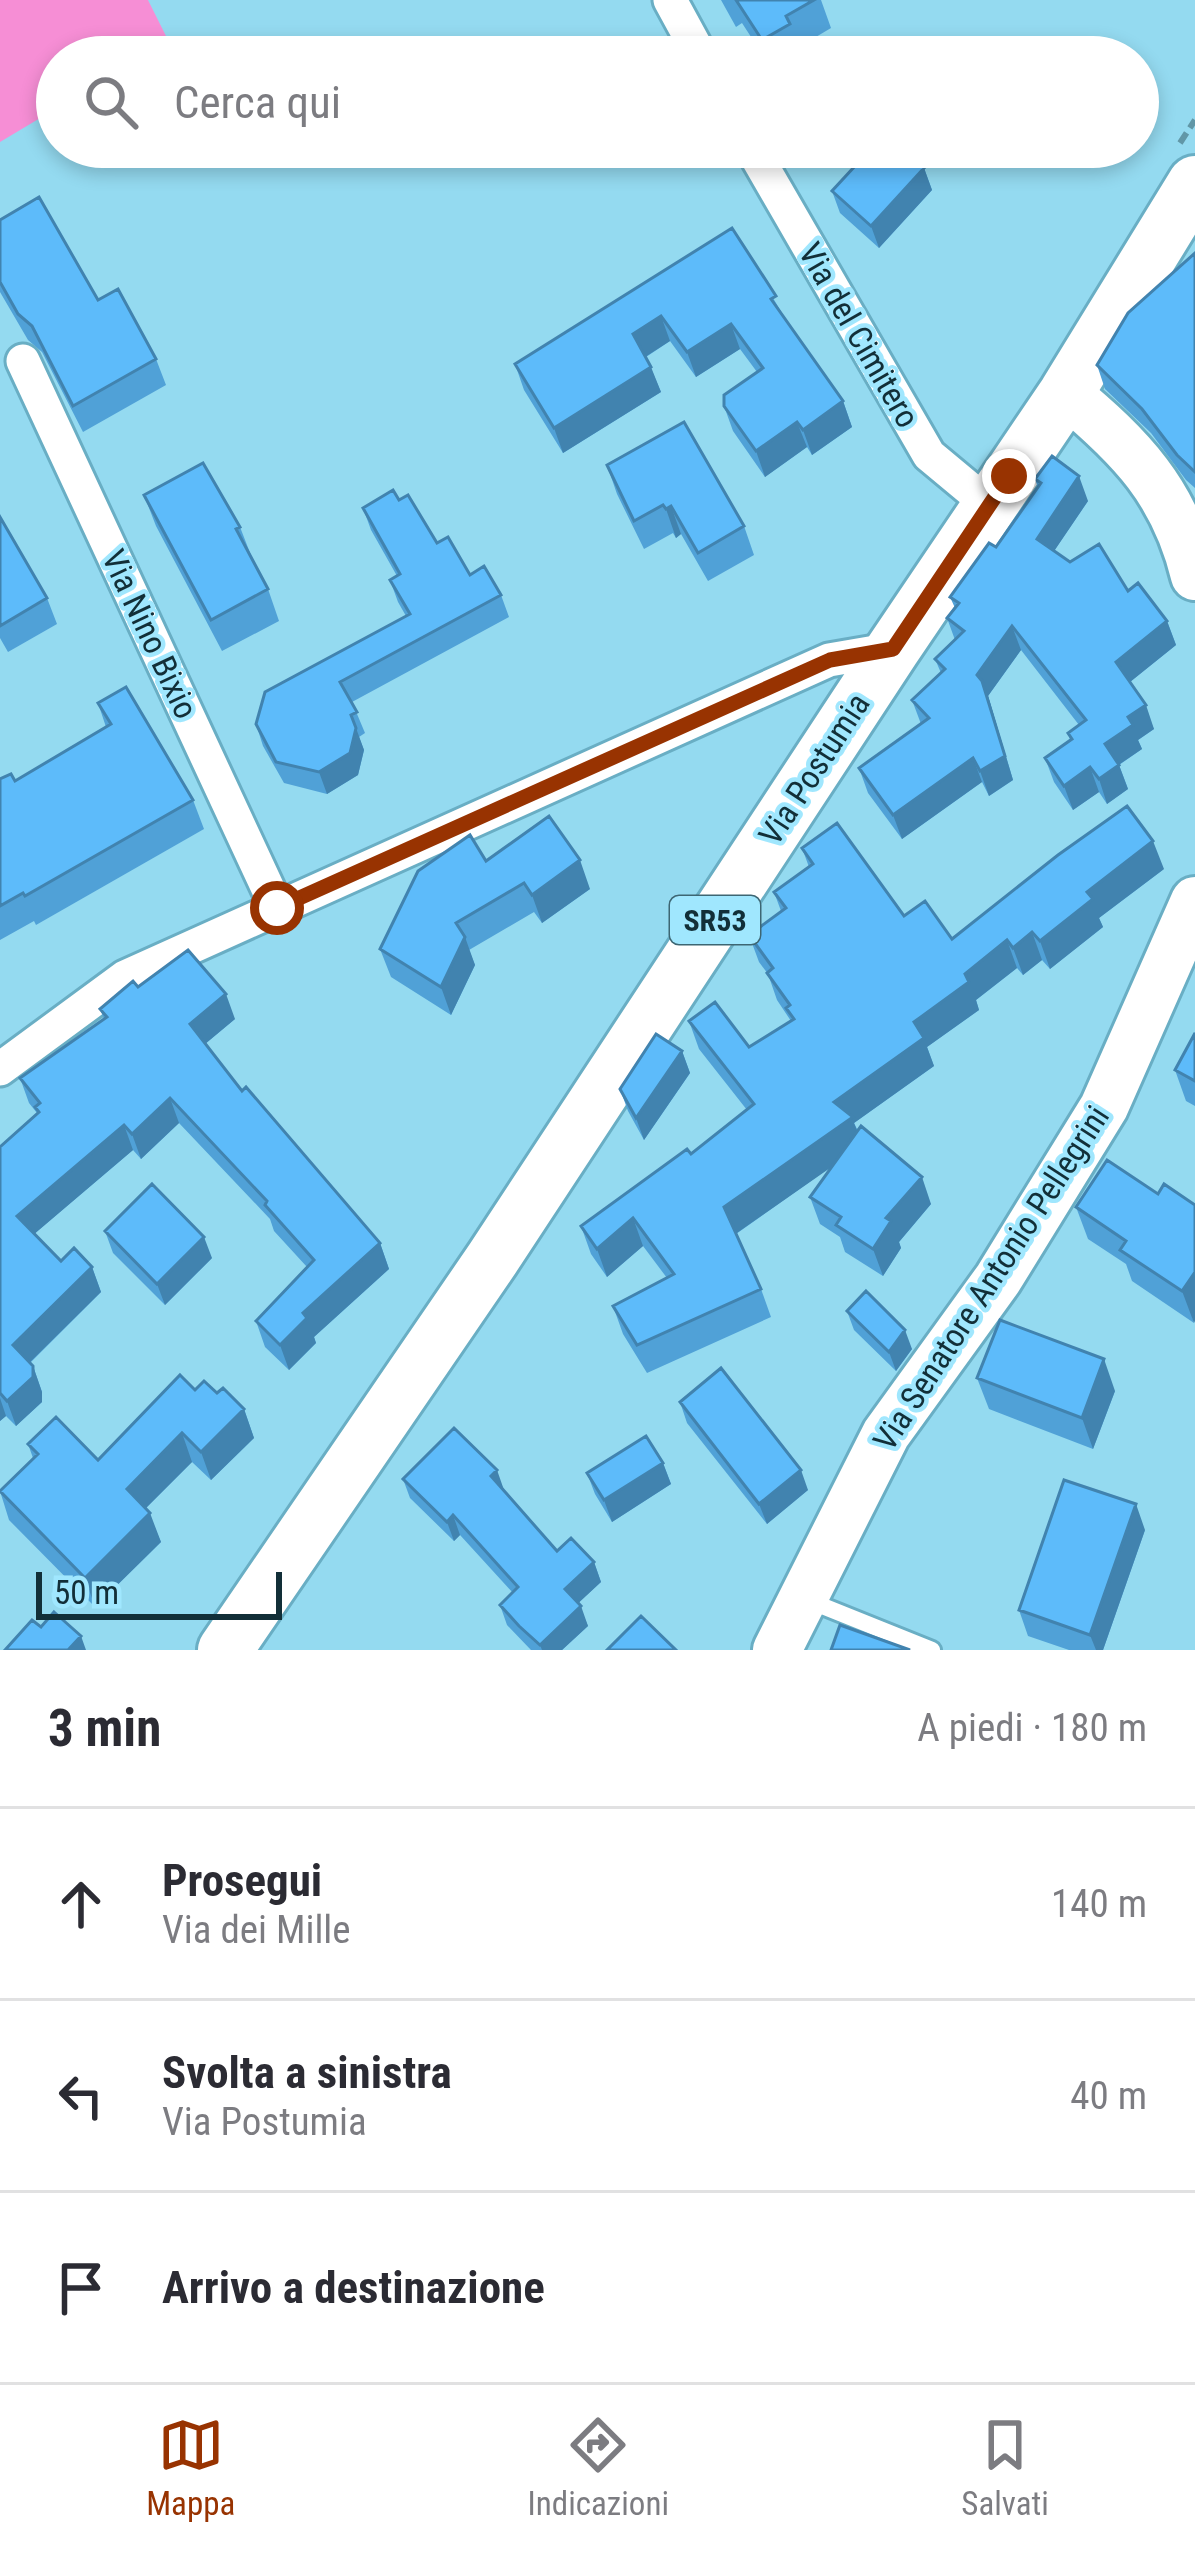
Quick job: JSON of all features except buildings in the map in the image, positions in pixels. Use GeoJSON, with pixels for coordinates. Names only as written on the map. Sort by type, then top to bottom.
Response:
{"type":"FeatureCollection","features":[{"type":"Feature","properties":{"kind":"main road","name":"Via Postumia"},"geometry":{"type":"LineString","coordinates":[[225,1650],[493,1258],[1066,392],[1195,183]]}},
{"type":"Feature","properties":{"kind":"street"},"geometry":{"type":"LineString","coordinates":[[670,0],[690,36]]}},
{"type":"Feature","properties":{"kind":"street","name":"Via del Cimitero"},"geometry":{"type":"LineString","coordinates":[[763,168],[928,455],[989,505]]}},
{"type":"Feature","properties":{"kind":"street","name":"Via Nino Bixio"},"geometry":{"type":"LineString","coordinates":[[23,361],[277,908]]}},
{"type":"Feature","properties":{"kind":"street"},"geometry":{"type":"LineString","coordinates":[[1066,392],[1127,445],[1163,493],[1186,537],[1195,576]]}},
{"type":"Feature","properties":{"kind":"street"},"geometry":{"type":"LineString","coordinates":[[0,1069],[125,977],[830,660],[893,649]]}},
{"type":"Feature","properties":{"kind":"street","name":"Via Senatore Antonio Pellegrini"},"geometry":{"type":"LineString","coordinates":[[777,1650],[886,1434],[998,1279],[1104,1107],[1195,901]]}},
{"type":"Feature","properties":{"kind":"lane"},"geometry":{"type":"LineString","coordinates":[[803,1598],[932,1650]]}},
{"type":"Feature","properties":{"kind":"shaded area"},"geometry":{"type":"Polygon","coordinates":[[[0,0],[148,0],[166,36],[36,36],[36,121],[0,142],[0,0]]]}},
{"type":"Feature","properties":{"kind":"route"},"geometry":{"type":"LineString","coordinates":[[277,908],[830,660],[893,649],[1009,476]]}}]}
